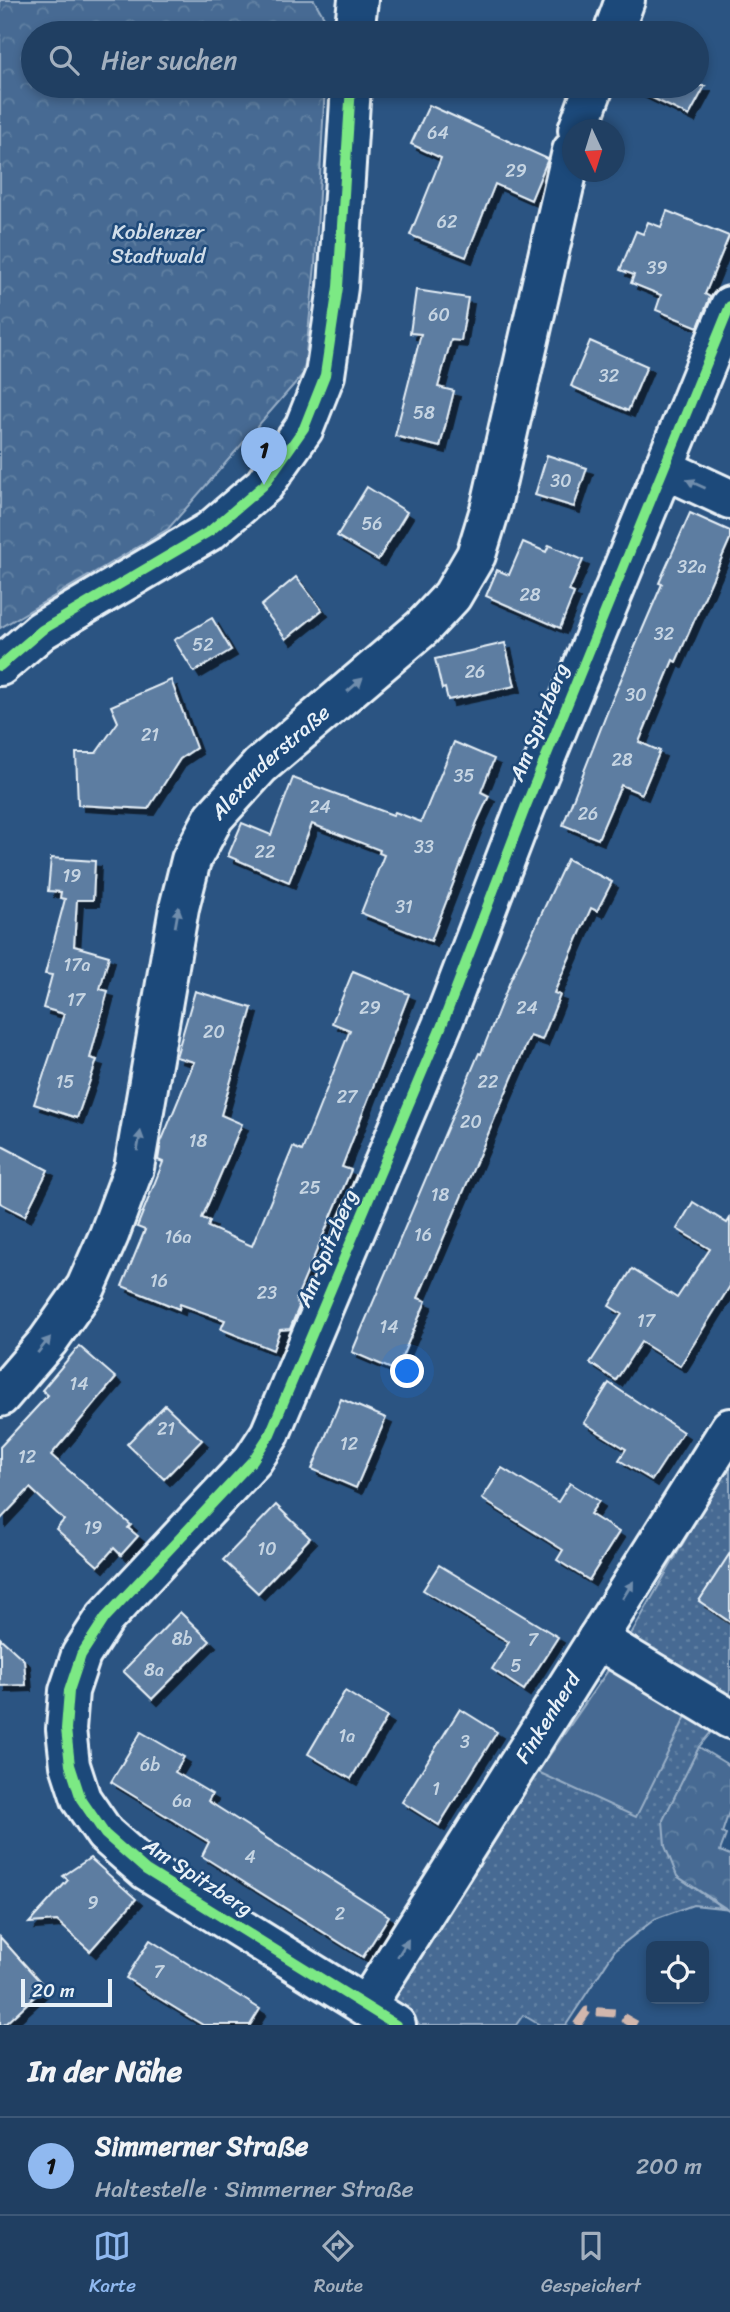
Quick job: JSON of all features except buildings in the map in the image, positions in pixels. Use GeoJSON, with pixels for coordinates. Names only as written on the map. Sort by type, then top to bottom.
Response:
{"type":"FeatureCollection","features":[{"type":"Feature","properties":{"kind":"street"},"geometry":{"type":"LineString","coordinates":[[355,21],[358,0]]}},
{"type":"Feature","properties":{"kind":"street"},"geometry":{"type":"LineString","coordinates":[[617,21],[625,0]]}},
{"type":"Feature","properties":{"kind":"street"},"geometry":{"type":"LineString","coordinates":[[0,666],[42,630],[210,531],[264,485],[304,428],[325,375],[338,288],[350,98]]}},
{"type":"Feature","properties":{"kind":"street"},"geometry":{"type":"LineString","coordinates":[[582,119],[590,98]]}},
{"type":"Feature","properties":{"kind":"street","name":"Alexanderstraße"},"geometry":{"type":"LineString","coordinates":[[0,1397],[48,1341],[86,1287],[110,1235],[134,1168],[179,908],[191,860],[214,817],[260,766],[422,628],[452,596],[476,555],[491,506],[565,182]]}},
{"type":"Feature","properties":{"kind":"street","name":"Am Spitzberg"},"geometry":{"type":"LineString","coordinates":[[381,2015],[146,1870],[105,1834],[81,1799],[70,1765],[66,1729],[69,1691],[82,1655],[105,1618],[253,1460],[270,1434],[442,1025],[530,796],[730,306]]}},
{"type":"Feature","properties":{"kind":"street"},"geometry":{"type":"LineString","coordinates":[[663,468],[730,499]]}},
{"type":"Feature","properties":{"kind":"street","name":"Finkenherd"},"geometry":{"type":"LineString","coordinates":[[381,2015],[597,1639],[730,1429]]}},
{"type":"Feature","properties":{"kind":"street"},"geometry":{"type":"LineString","coordinates":[[597,1639],[730,1719]]}},
{"type":"Feature","properties":{"kind":"green space","name":"Koblenzer Stadtwald"},"geometry":{"type":"Polygon","coordinates":[[[0,0],[314,0],[326,21],[21,21],[21,98],[324,98],[315,265],[304,373],[168,529],[0,628],[0,0]]]}},
{"type":"Feature","properties":{"kind":"green space"},"geometry":{"type":"Polygon","coordinates":[[[730,1461],[730,1562],[726,1560],[699,1601],[730,1622],[730,1707],[626,1643],[730,1461]]]}},
{"type":"Feature","properties":{"kind":"green space"},"geometry":{"type":"Polygon","coordinates":[[[616,1659],[719,1722],[699,1747],[677,1876],[723,1908],[693,1905],[655,1919],[615,1950],[566,2025],[540,2025],[523,2015],[516,2025],[420,2025],[391,1997],[392,1979],[616,1659]]]}},
{"type":"Feature","properties":{"kind":"green space"},"geometry":{"type":"Polygon","coordinates":[[[616,1659],[691,1706],[636,1817],[538,1772],[616,1659]]]}},
{"type":"Feature","properties":{"kind":"green space"},"geometry":{"type":"Polygon","coordinates":[[[699,1747],[730,1766],[730,1809],[722,1833],[726,1835],[720,1851],[730,1855],[730,1911],[677,1876],[665,1846],[663,1820],[699,1747]]]}},
{"type":"Feature","properties":{"kind":"marked path"},"geometry":{"type":"LineString","coordinates":[[577,2025],[587,2011],[615,2013],[636,2025]]}},
{"type":"Feature","properties":{"kind":"cycle path"},"geometry":{"type":"LineString","coordinates":[[0,666],[42,630],[210,531],[264,485],[304,428],[325,375],[338,287],[350,98]]}},
{"type":"Feature","properties":{"kind":"cycle path"},"geometry":{"type":"LineString","coordinates":[[396,2025],[146,1870],[105,1834],[81,1799],[70,1765],[66,1729],[69,1691],[81,1655],[105,1618],[253,1460],[270,1434],[442,1025],[525,808],[730,306]]}},
{"type":"Feature","properties":{"kind":"place","name":"Simmerner Straße"},"geometry":{"type":"Point","coordinates":[264,485]}}]}
